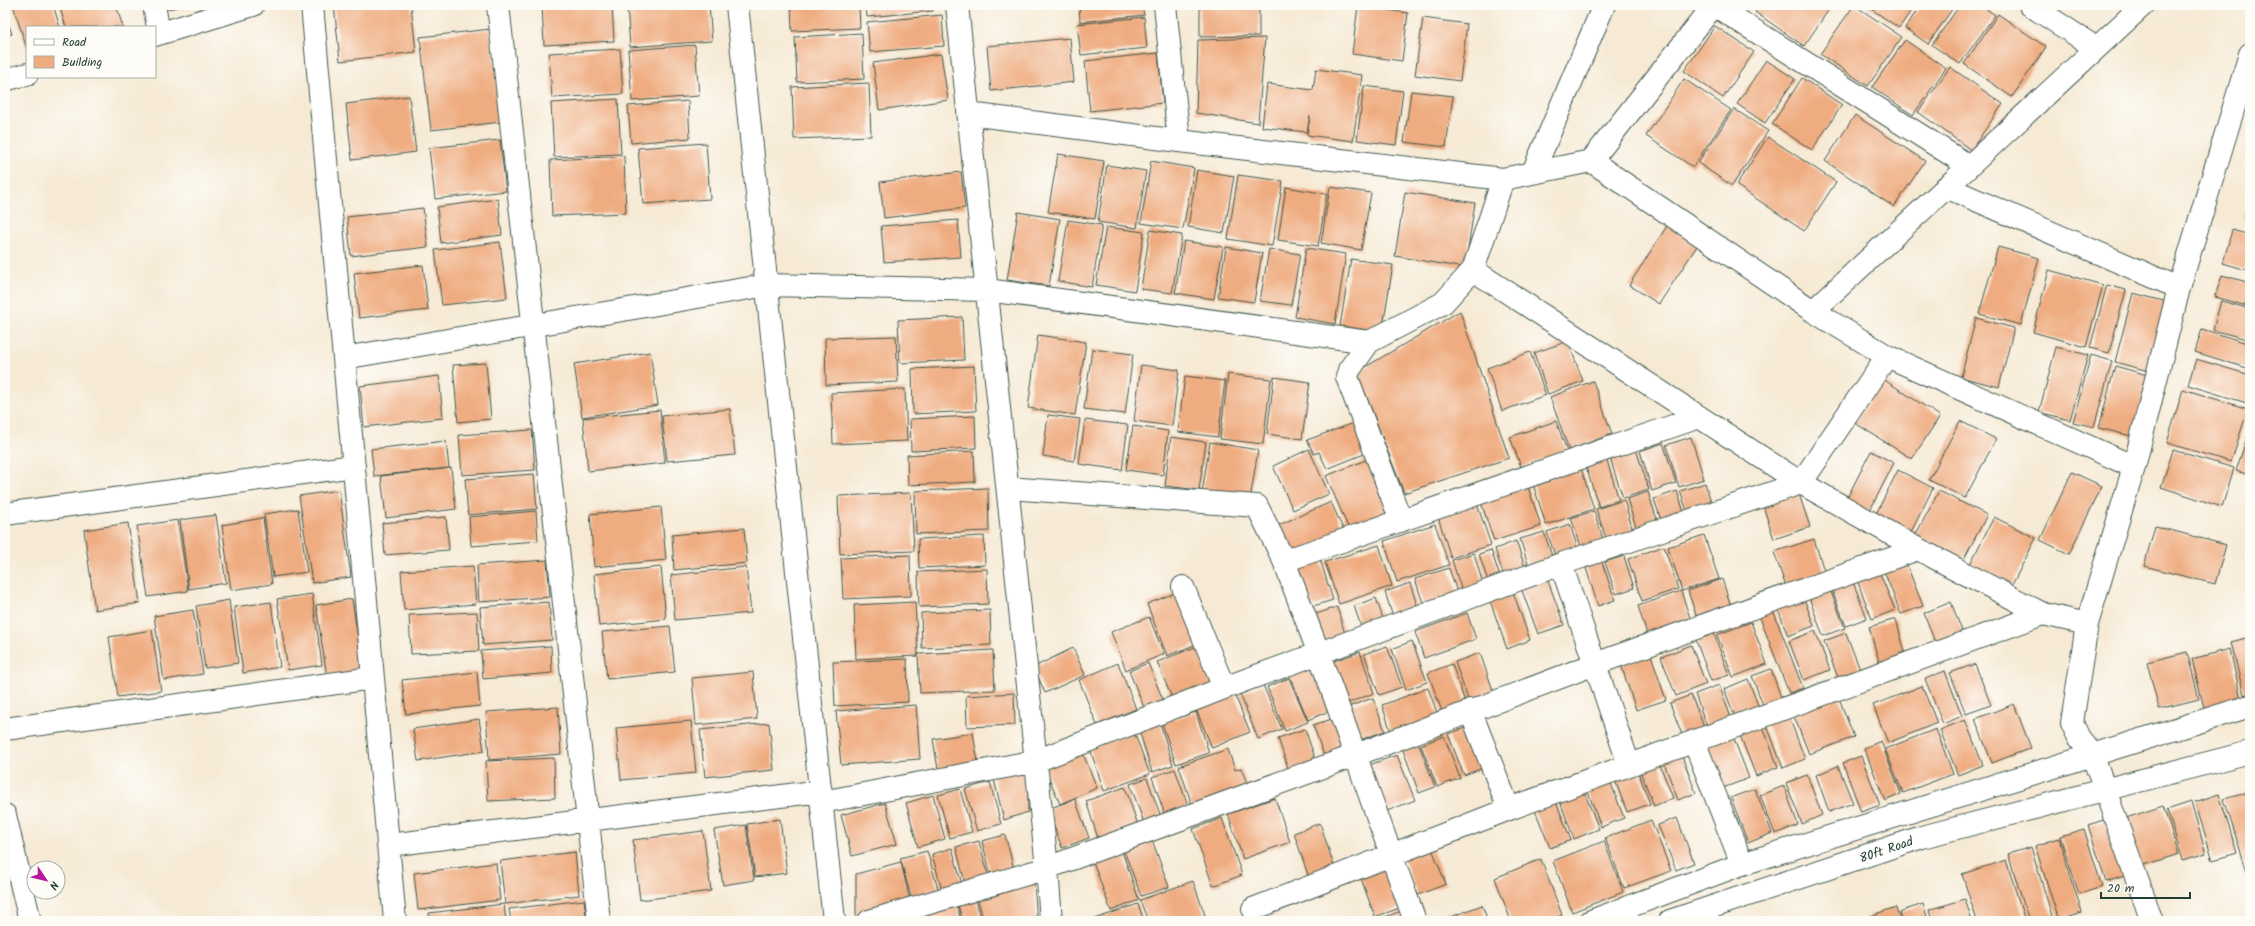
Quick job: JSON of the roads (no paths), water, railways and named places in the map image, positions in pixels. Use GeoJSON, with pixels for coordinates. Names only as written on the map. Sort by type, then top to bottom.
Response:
{"type":"FeatureCollection","features":[{"type":"Feature","properties":{"kind":"street"},"geometry":{"type":"LineString","coordinates":[[154,5],[157,34],[253,5]]}},
{"type":"Feature","properties":{"kind":"street"},"geometry":{"type":"LineString","coordinates":[[312,5],[395,921]]}},
{"type":"Feature","properties":{"kind":"street"},"geometry":{"type":"LineString","coordinates":[[498,5],[599,921]]}},
{"type":"Feature","properties":{"kind":"street"},"geometry":{"type":"LineString","coordinates":[[737,5],[834,921]]}},
{"type":"Feature","properties":{"kind":"street"},"geometry":{"type":"LineString","coordinates":[[957,5],[1047,868],[1051,921]]}},
{"type":"Feature","properties":{"kind":"street"},"geometry":{"type":"LineString","coordinates":[[1165,5],[1179,141]]}},
{"type":"Feature","properties":{"kind":"street"},"geometry":{"type":"LineString","coordinates":[[1533,172],[1604,5]]}},
{"type":"Feature","properties":{"kind":"street"},"geometry":{"type":"LineString","coordinates":[[969,114],[1179,141],[1503,179],[1591,161],[1714,5],[1969,166]]}},
{"type":"Feature","properties":{"kind":"street"},"geometry":{"type":"LineString","coordinates":[[2030,5],[2096,48]]}},
{"type":"Feature","properties":{"kind":"street"},"geometry":{"type":"LineString","coordinates":[[1813,311],[2142,5]]}},
{"type":"Feature","properties":{"kind":"street"},"geometry":{"type":"LineString","coordinates":[[2152,921],[2092,754],[2079,738],[2072,723],[2087,624],[2134,467],[2179,288],[2250,54]]}},
{"type":"Feature","properties":{"kind":"street"},"geometry":{"type":"LineString","coordinates":[[5,80],[26,74]]}},
{"type":"Feature","properties":{"kind":"street"},"geometry":{"type":"LineString","coordinates":[[1591,161],[1813,311],[1887,356],[2134,467]]}},
{"type":"Feature","properties":{"kind":"street"},"geometry":{"type":"LineString","coordinates":[[1401,521],[1347,377],[1349,370],[1369,342],[1443,303],[1473,270],[1503,179]]}},
{"type":"Feature","properties":{"kind":"street"},"geometry":{"type":"LineString","coordinates":[[1946,187],[2179,288]]}},
{"type":"Feature","properties":{"kind":"street"},"geometry":{"type":"LineString","coordinates":[[1473,270],[1801,483],[1918,549],[2043,614],[2087,624]]}},
{"type":"Feature","properties":{"kind":"street"},"geometry":{"type":"LineString","coordinates":[[344,358],[767,285],[987,290],[1369,342]]}},
{"type":"Feature","properties":{"kind":"street"},"geometry":{"type":"LineString","coordinates":[[389,845],[588,820],[821,797],[1036,761],[1224,688],[1562,564],[1801,483],[1887,356]]}},
{"type":"Feature","properties":{"kind":"street"},"geometry":{"type":"LineString","coordinates":[[1284,560],[1401,521],[1699,417]]}},
{"type":"Feature","properties":{"kind":"street"},"geometry":{"type":"LineString","coordinates":[[5,514],[354,466]]}},
{"type":"Feature","properties":{"kind":"street"},"geometry":{"type":"LineString","coordinates":[[1008,488],[1257,506],[1284,560],[1415,921]]}},
{"type":"Feature","properties":{"kind":"street"},"geometry":{"type":"LineString","coordinates":[[869,921],[1047,868],[1356,755],[1470,710],[1595,664],[1918,549]]}},
{"type":"Feature","properties":{"kind":"street"},"geometry":{"type":"LineString","coordinates":[[1562,564],[1629,765]]}},
{"type":"Feature","properties":{"kind":"street"},"geometry":{"type":"LineString","coordinates":[[1183,587],[1224,688]]}},
{"type":"Feature","properties":{"kind":"street"},"geometry":{"type":"LineString","coordinates":[[1253,909],[1509,809],[2043,614]]}},
{"type":"Feature","properties":{"kind":"street"},"geometry":{"type":"LineString","coordinates":[[5,729],[373,678]]}},
{"type":"Feature","properties":{"kind":"street"},"geometry":{"type":"LineString","coordinates":[[1591,921],[1742,864],[2250,706]]}},
{"type":"Feature","properties":{"kind":"street"},"geometry":{"type":"LineString","coordinates":[[1470,710],[1509,809]]}},
{"type":"Feature","properties":{"kind":"street"},"geometry":{"type":"LineString","coordinates":[[1694,741],[1742,864]]}},
{"type":"Feature","properties":{"kind":"street","name":"80ft Road"},"geometry":{"type":"LineString","coordinates":[[1670,921],[1922,837],[2250,752]]}},
{"type":"Feature","properties":{"kind":"street"},"geometry":{"type":"LineString","coordinates":[[5,815],[30,921]]}}]}
